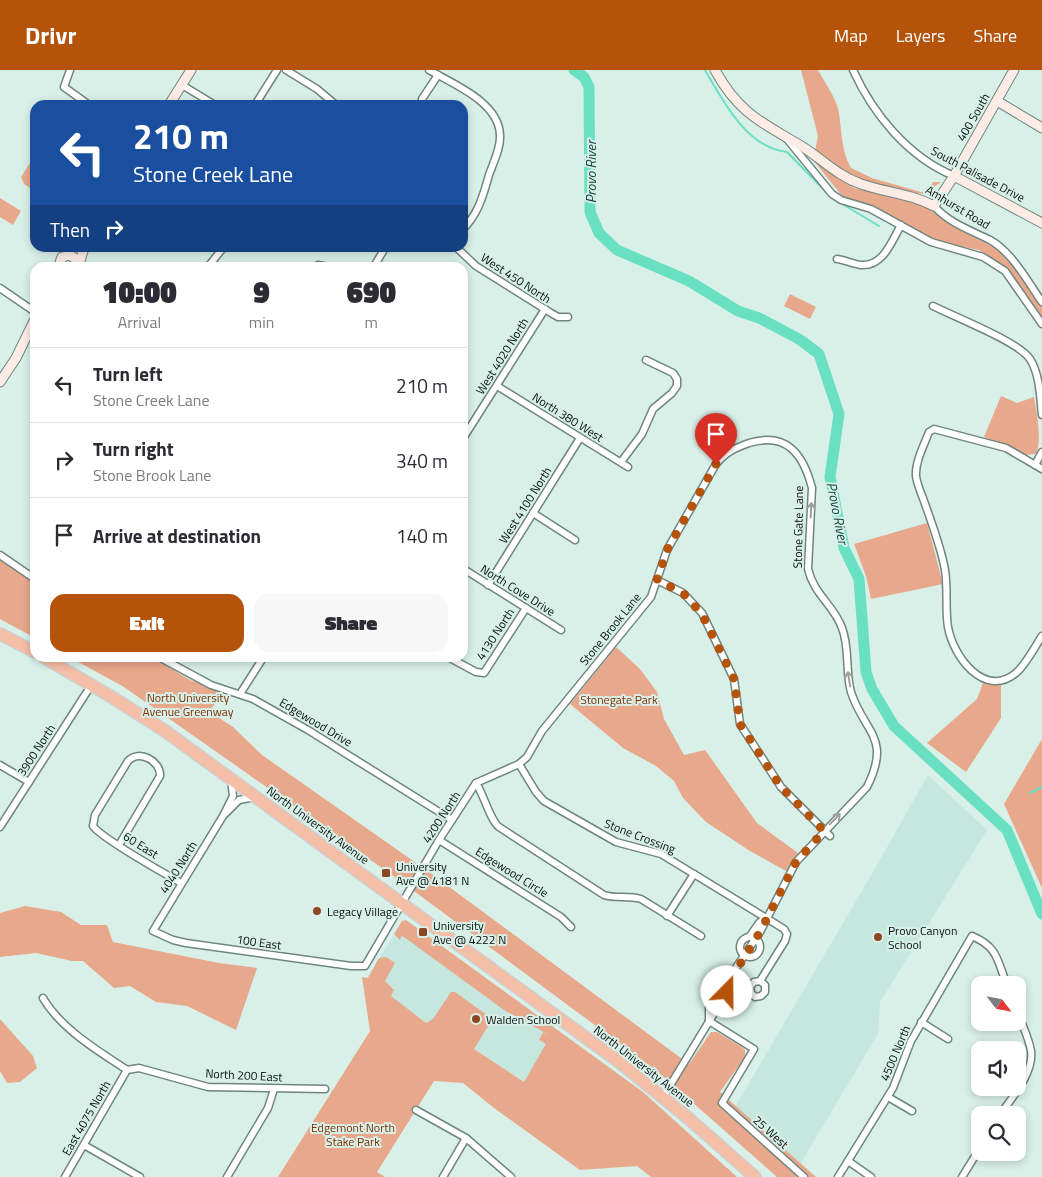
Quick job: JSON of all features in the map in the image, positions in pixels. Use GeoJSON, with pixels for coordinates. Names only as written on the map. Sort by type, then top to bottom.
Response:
{"type":"FeatureCollection","features":[{"type":"Feature","properties":{"kind":"highway"},"geometry":{"type":"LineString","coordinates":[[0,634],[30,649]]}},
{"type":"Feature","properties":{"kind":"highway","name":"North University Avenue"},"geometry":{"type":"LineString","coordinates":[[51,662],[92,684],[165,731],[588,1039],[663,1097],[754,1177]]}},
{"type":"Feature","properties":{"kind":"street"},"geometry":{"type":"LineString","coordinates":[[70,70],[64,87],[80,100]]}},
{"type":"Feature","properties":{"kind":"street"},"geometry":{"type":"LineString","coordinates":[[172,100],[191,70]]}},
{"type":"Feature","properties":{"kind":"street"},"geometry":{"type":"LineString","coordinates":[[258,100],[277,70]]}},
{"type":"Feature","properties":{"kind":"street"},"geometry":{"type":"LineString","coordinates":[[286,70],[317,89],[330,100]]}},
{"type":"Feature","properties":{"kind":"street"},"geometry":{"type":"LineString","coordinates":[[429,70],[484,105],[494,115],[500,129],[499,146],[478,211],[468,223]]}},
{"type":"Feature","properties":{"kind":"street","name":"Amhurst Road"},"geometry":{"type":"LineString","coordinates":[[715,70],[741,108],[845,178],[861,184],[916,196],[934,206],[947,218],[975,235],[990,241],[1022,273],[1042,302]]}},
{"type":"Feature","properties":{"kind":"street","name":"South Palisade Drive"},"geometry":{"type":"LineString","coordinates":[[853,70],[863,92],[905,144],[915,153],[1042,223]]}},
{"type":"Feature","properties":{"kind":"street","name":"400 South"},"geometry":{"type":"LineString","coordinates":[[934,206],[954,176],[1014,70]]}},
{"type":"Feature","properties":{"kind":"street"},"geometry":{"type":"LineString","coordinates":[[422,100],[438,75]]}},
{"type":"Feature","properties":{"kind":"street"},"geometry":{"type":"LineString","coordinates":[[182,85],[207,100]]}},
{"type":"Feature","properties":{"kind":"street"},"geometry":{"type":"LineString","coordinates":[[996,101],[1042,128]]}},
{"type":"Feature","properties":{"kind":"street"},"geometry":{"type":"LineString","coordinates":[[787,139],[832,194],[841,200],[871,209],[930,242],[983,257],[1005,271],[1042,324]]}},
{"type":"Feature","properties":{"kind":"street"},"geometry":{"type":"LineString","coordinates":[[837,259],[864,265],[874,263],[885,254],[901,225]]}},
{"type":"Feature","properties":{"kind":"street"},"geometry":{"type":"LineString","coordinates":[[59,262],[70,252]]}},
{"type":"Feature","properties":{"kind":"street"},"geometry":{"type":"LineString","coordinates":[[210,262],[219,252]]}},
{"type":"Feature","properties":{"kind":"street","name":"West 450 North"},"geometry":{"type":"LineString","coordinates":[[462,252],[476,266],[558,317],[568,317]]}},
{"type":"Feature","properties":{"kind":"street"},"geometry":{"type":"LineString","coordinates":[[66,256],[74,257],[77,262]]}},
{"type":"Feature","properties":{"kind":"street"},"geometry":{"type":"LineString","coordinates":[[0,288],[30,309]]}},
{"type":"Feature","properties":{"kind":"street"},"geometry":{"type":"LineString","coordinates":[[933,306],[1023,352],[1034,367],[1041,388],[1042,415]]}},
{"type":"Feature","properties":{"kind":"street","name":"West 4020 North"},"geometry":{"type":"LineString","coordinates":[[468,431],[545,309]]}},
{"type":"Feature","properties":{"kind":"street"},"geometry":{"type":"LineString","coordinates":[[0,382],[16,358],[30,329]]}},
{"type":"Feature","properties":{"kind":"street"},"geometry":{"type":"LineString","coordinates":[[621,462],[642,434],[653,409],[672,393],[677,386],[677,380],[673,373],[646,360]]}},
{"type":"Feature","properties":{"kind":"street","name":"North 380 West"},"geometry":{"type":"LineString","coordinates":[[497,386],[628,467]]}},
{"type":"Feature","properties":{"kind":"street"},"geometry":{"type":"LineString","coordinates":[[1042,470],[1006,448],[979,439],[934,429],[929,432],[916,476],[942,556],[945,572],[948,629],[967,668],[979,677],[992,680],[1005,679],[1024,664],[1042,636]]}},
{"type":"Feature","properties":{"kind":"street","name":"West 4100 North"},"geometry":{"type":"LineString","coordinates":[[488,585],[580,438]]}},
{"type":"Feature","properties":{"kind":"street","name":"Stone Brook Lane"},"geometry":{"type":"LineString","coordinates":[[519,764],[527,756],[542,731],[651,596],[667,550],[716,464],[734,448],[762,439]]}},
{"type":"Feature","properties":{"kind":"street","name":"Stone Gate Lane"},"geometry":{"type":"LineString","coordinates":[[752,938],[766,917],[796,862],[867,786],[874,774],[878,757],[877,742],[852,693],[848,674],[847,646],[842,628],[830,606],[814,589],[810,580],[808,570],[812,488],[809,474],[790,448],[772,439],[762,439]]}},
{"type":"Feature","properties":{"kind":"street"},"geometry":{"type":"LineString","coordinates":[[1035,465],[1042,452]]}},
{"type":"Feature","properties":{"kind":"street"},"geometry":{"type":"LineString","coordinates":[[534,513],[575,540]]}},
{"type":"Feature","properties":{"kind":"street"},"geometry":{"type":"LineString","coordinates":[[0,555],[30,576]]}},
{"type":"Feature","properties":{"kind":"street","name":"North Cove Drive"},"geometry":{"type":"LineString","coordinates":[[468,572],[561,630]]}},
{"type":"Feature","properties":{"kind":"street"},"geometry":{"type":"LineString","coordinates":[[657,580],[683,593],[702,614],[734,679],[740,724],[781,787],[830,836]]}},
{"type":"Feature","properties":{"kind":"street","name":"4130 North"},"geometry":{"type":"LineString","coordinates":[[457,662],[476,672],[484,673],[526,608]]}},
{"type":"Feature","properties":{"kind":"street","name":"Edgewood Drive"},"geometry":{"type":"LineString","coordinates":[[169,662],[211,686],[240,694],[308,730],[452,820]]}},
{"type":"Feature","properties":{"kind":"street"},"geometry":{"type":"LineString","coordinates":[[240,694],[260,662]]}},
{"type":"Feature","properties":{"kind":"street","name":"3900 North"},"geometry":{"type":"LineString","coordinates":[[0,827],[92,684]]}},
{"type":"Feature","properties":{"kind":"street","name":"60 East"},"geometry":{"type":"LineString","coordinates":[[118,844],[159,779],[159,768],[150,760],[137,755],[130,759],[94,815],[92,824],[97,831],[118,844],[181,883]]}},
{"type":"Feature","properties":{"kind":"street","name":"4200 North"},"geometry":{"type":"LineString","coordinates":[[365,966],[439,840],[476,784],[519,764]]}},
{"type":"Feature","properties":{"kind":"street","name":"Stone Crossing"},"geometry":{"type":"LineString","coordinates":[[519,764],[536,792],[544,801],[616,842],[661,854],[784,929],[787,934],[760,982]]}},
{"type":"Feature","properties":{"kind":"street"},"geometry":{"type":"LineString","coordinates":[[0,765],[29,782]]}},
{"type":"Feature","properties":{"kind":"street","name":"4040 North"},"geometry":{"type":"LineString","coordinates":[[224,816],[232,796],[231,778]]}},
{"type":"Feature","properties":{"kind":"street"},"geometry":{"type":"LineString","coordinates":[[476,784],[484,795],[495,824],[604,895],[611,897],[632,896],[701,936]]}},
{"type":"Feature","properties":{"kind":"street","name":"4040 North"},"geometry":{"type":"LineString","coordinates":[[153,931],[224,816],[239,800],[257,797]]}},
{"type":"Feature","properties":{"kind":"street","name":"Edgewood Circle"},"geometry":{"type":"LineString","coordinates":[[439,840],[561,917],[571,927]]}},
{"type":"Feature","properties":{"kind":"street"},"geometry":{"type":"LineString","coordinates":[[667,916],[694,874]]}},
{"type":"Feature","properties":{"kind":"street","name":"100 East"},"geometry":{"type":"LineString","coordinates":[[153,931],[173,940],[186,943],[351,966],[365,966]]}},
{"type":"Feature","properties":{"kind":"street","name":"4500 North"},"geometry":{"type":"LineString","coordinates":[[838,1177],[888,1097],[920,1022],[972,936],[987,943],[995,955],[1003,976]]}},
{"type":"Feature","properties":{"kind":"street","name":"Stone Gate Lane"},"geometry":{"type":"LineString","coordinates":[[745,938],[752,938],[759,942],[761,948],[756,956],[750,957],[746,954],[741,952],[740,946],[745,938]]}},
{"type":"Feature","properties":{"kind":"street","name":"Stone Gate Lane"},"geometry":{"type":"LineString","coordinates":[[663,1097],[727,992],[732,977],[746,954]]}},
{"type":"Feature","properties":{"kind":"street"},"geometry":{"type":"LineString","coordinates":[[42,998],[51,1012],[61,1021],[127,1070]]}},
{"type":"Feature","properties":{"kind":"street","name":"25 West"},"geometry":{"type":"LineString","coordinates":[[709,1021],[754,1050],[722,1103],[804,1177]]}},
{"type":"Feature","properties":{"kind":"street"},"geometry":{"type":"LineString","coordinates":[[920,1022],[948,1039]]}},
{"type":"Feature","properties":{"kind":"street"},"geometry":{"type":"LineString","coordinates":[[1006,1106],[1027,1072],[1030,1062],[1030,1046],[1025,1031]]}},
{"type":"Feature","properties":{"kind":"street","name":"North 200 East"},"geometry":{"type":"LineString","coordinates":[[127,1070],[139,1068],[208,1087],[325,1089]]}},
{"type":"Feature","properties":{"kind":"street","name":"East 4075 North"},"geometry":{"type":"LineString","coordinates":[[65,1177],[127,1070]]}},
{"type":"Feature","properties":{"kind":"street"},"geometry":{"type":"LineString","coordinates":[[227,1177],[268,1108],[274,1088]]}},
{"type":"Feature","properties":{"kind":"street"},"geometry":{"type":"LineString","coordinates":[[888,1097],[912,1112]]}},
{"type":"Feature","properties":{"kind":"street"},"geometry":{"type":"LineString","coordinates":[[416,1110],[466,1138],[511,1177]]}},
{"type":"Feature","properties":{"kind":"street"},"geometry":{"type":"LineString","coordinates":[[443,1177],[466,1138]]}},
{"type":"Feature","properties":{"kind":"street"},"geometry":{"type":"LineString","coordinates":[[84,1146],[140,1177]]}},
{"type":"Feature","properties":{"kind":"street"},"geometry":{"type":"LineString","coordinates":[[848,1161],[871,1177]]}},
{"type":"Feature","properties":{"kind":"street"},"geometry":{"type":"LineString","coordinates":[[962,1177],[972,1161]]}},
{"type":"Feature","properties":{"kind":"shaded area","name":"Provo Canyon School"},"geometry":{"type":"Polygon","coordinates":[[[928,775],[987,830],[880,1002],[878,1034],[799,1166],[735,1107],[928,775]]]}},
{"type":"Feature","properties":{"kind":"shaded area","name":"Walden School"},"geometry":{"type":"Polygon","coordinates":[[[397,930],[552,1035],[576,1116],[452,1050],[367,978],[397,930]]]}},
{"type":"Feature","properties":{"kind":"green space"},"geometry":{"type":"Polygon","coordinates":[[[801,70],[818,70],[833,97],[838,108],[844,148],[851,168],[872,178],[921,192],[928,191],[933,182],[941,182],[924,194],[879,186],[841,169],[815,151],[818,136],[801,70]]]}},
{"type":"Feature","properties":{"kind":"green space"},"geometry":{"type":"Polygon","coordinates":[[[813,160],[854,188],[925,206],[949,224],[997,249],[1017,271],[1042,305],[1042,319],[1004,268],[979,250],[937,242],[872,207],[843,197],[813,160]]]}},
{"type":"Feature","properties":{"kind":"green space"},"geometry":{"type":"Polygon","coordinates":[[[30,163],[30,188],[24,184],[21,177],[30,163]]]}},
{"type":"Feature","properties":{"kind":"green space"},"geometry":{"type":"Polygon","coordinates":[[[0,198],[21,211],[13,225],[0,217],[0,198]]]}},
{"type":"Feature","properties":{"kind":"green space"},"geometry":{"type":"Polygon","coordinates":[[[790,294],[816,307],[810,319],[784,306],[790,294]]]}},
{"type":"Feature","properties":{"kind":"green space"},"geometry":{"type":"Polygon","coordinates":[[[1001,396],[1017,403],[1034,397],[1039,435],[1036,454],[1025,455],[984,437],[1001,396]]]}},
{"type":"Feature","properties":{"kind":"green space"},"geometry":{"type":"Polygon","coordinates":[[[927,523],[943,584],[871,599],[866,576],[854,544],[927,523]]]}},
{"type":"Feature","properties":{"kind":"green space"},"geometry":{"type":"Polygon","coordinates":[[[0,560],[30,580],[30,635],[0,619],[0,560]]]}},
{"type":"Feature","properties":{"kind":"green space","name":"Stonegate Park"},"geometry":{"type":"Polygon","coordinates":[[[616,647],[640,669],[657,692],[664,719],[684,755],[705,750],[757,823],[798,853],[786,871],[750,851],[706,822],[683,798],[674,781],[656,766],[623,748],[570,704],[616,647]]]}},
{"type":"Feature","properties":{"kind":"green space","name":"North University Avenue Greenway"},"geometry":{"type":"Polygon","coordinates":[[[78,662],[160,662],[190,680],[222,691],[210,712],[233,727],[262,755],[429,872],[689,1064],[711,1032],[717,1032],[742,1047],[745,1050],[745,1057],[720,1092],[816,1177],[777,1177],[658,1072],[399,880],[124,687],[78,662]]]}},
{"type":"Feature","properties":{"kind":"green space"},"geometry":{"type":"Polygon","coordinates":[[[983,683],[1001,685],[1001,718],[966,772],[927,743],[977,699],[983,683]]]}},
{"type":"Feature","properties":{"kind":"green space"},"geometry":{"type":"Polygon","coordinates":[[[1042,739],[1042,888],[1004,804],[1042,739]]]}},
{"type":"Feature","properties":{"kind":"green space"},"geometry":{"type":"Polygon","coordinates":[[[25,906],[61,912],[81,925],[107,925],[113,942],[219,963],[257,968],[236,1030],[187,1006],[156,1002],[130,986],[114,988],[83,961],[72,961],[36,953],[0,957],[0,913],[25,906]]]}},
{"type":"Feature","properties":{"kind":"green space","name":"Edgemont North Stake Park"},"geometry":{"type":"Polygon","coordinates":[[[406,920],[643,1092],[737,1177],[651,1177],[637,1166],[580,1170],[494,1108],[463,1083],[434,1081],[377,1172],[385,1177],[278,1177],[370,1031],[362,977],[368,978],[379,958],[386,957],[395,963],[385,981],[394,990],[391,996],[426,1023],[433,1019],[451,992],[455,992],[494,1020],[490,1023],[474,1049],[524,1082],[546,1044],[539,1040],[543,1032],[551,1036],[504,1010],[404,937],[401,936],[400,940],[394,934],[402,921],[406,920]]]}},
{"type":"Feature","properties":{"kind":"green space"},"geometry":{"type":"Polygon","coordinates":[[[0,1019],[33,1056],[37,1068],[20,1082],[7,1083],[0,1071],[0,1019]]]}},
{"type":"Feature","properties":{"kind":"waterway","name":"Provo River"},"geometry":{"type":"LineString","coordinates":[[574,70],[584,77],[589,87],[590,212],[599,233],[617,250],[689,281],[738,311],[759,318],[799,339],[819,354],[839,414],[830,477],[844,548],[859,579],[866,672],[872,689],[894,726],[1007,830],[1042,914]]}},
{"type":"Feature","properties":{"kind":"waterway"},"geometry":{"type":"LineString","coordinates":[[705,70],[728,109],[748,132],[760,142],[773,149],[787,152],[830,196]]}},
{"type":"Feature","properties":{"kind":"waterway"},"geometry":{"type":"LineString","coordinates":[[834,199],[879,226]]}},
{"type":"Feature","properties":{"kind":"waterway"},"geometry":{"type":"LineString","coordinates":[[1030,793],[1042,787]]}},
{"type":"Feature","properties":{"kind":"place","name":"University Ave @ 4181 N"},"geometry":{"type":"Point","coordinates":[386,873]}},
{"type":"Feature","properties":{"kind":"place","name":"Legacy Village"},"geometry":{"type":"Point","coordinates":[317,911]}},
{"type":"Feature","properties":{"kind":"place","name":"University Ave @ 4222 N"},"geometry":{"type":"Point","coordinates":[423,932]}},
{"type":"Feature","properties":{"kind":"place","name":"Provo Canyon School"},"geometry":{"type":"Point","coordinates":[878,937]}},
{"type":"Feature","properties":{"kind":"place","name":"Walden School"},"geometry":{"type":"Point","coordinates":[476,1019]}},
{"type":"Feature","properties":{"kind":"route"},"geometry":{"type":"LineString","coordinates":[[716,464],[667,550],[657,580],[683,593],[702,614],[734,679],[740,724],[781,787],[824,831],[796,862],[766,917],[760,932],[732,977],[727,992]]}}]}
